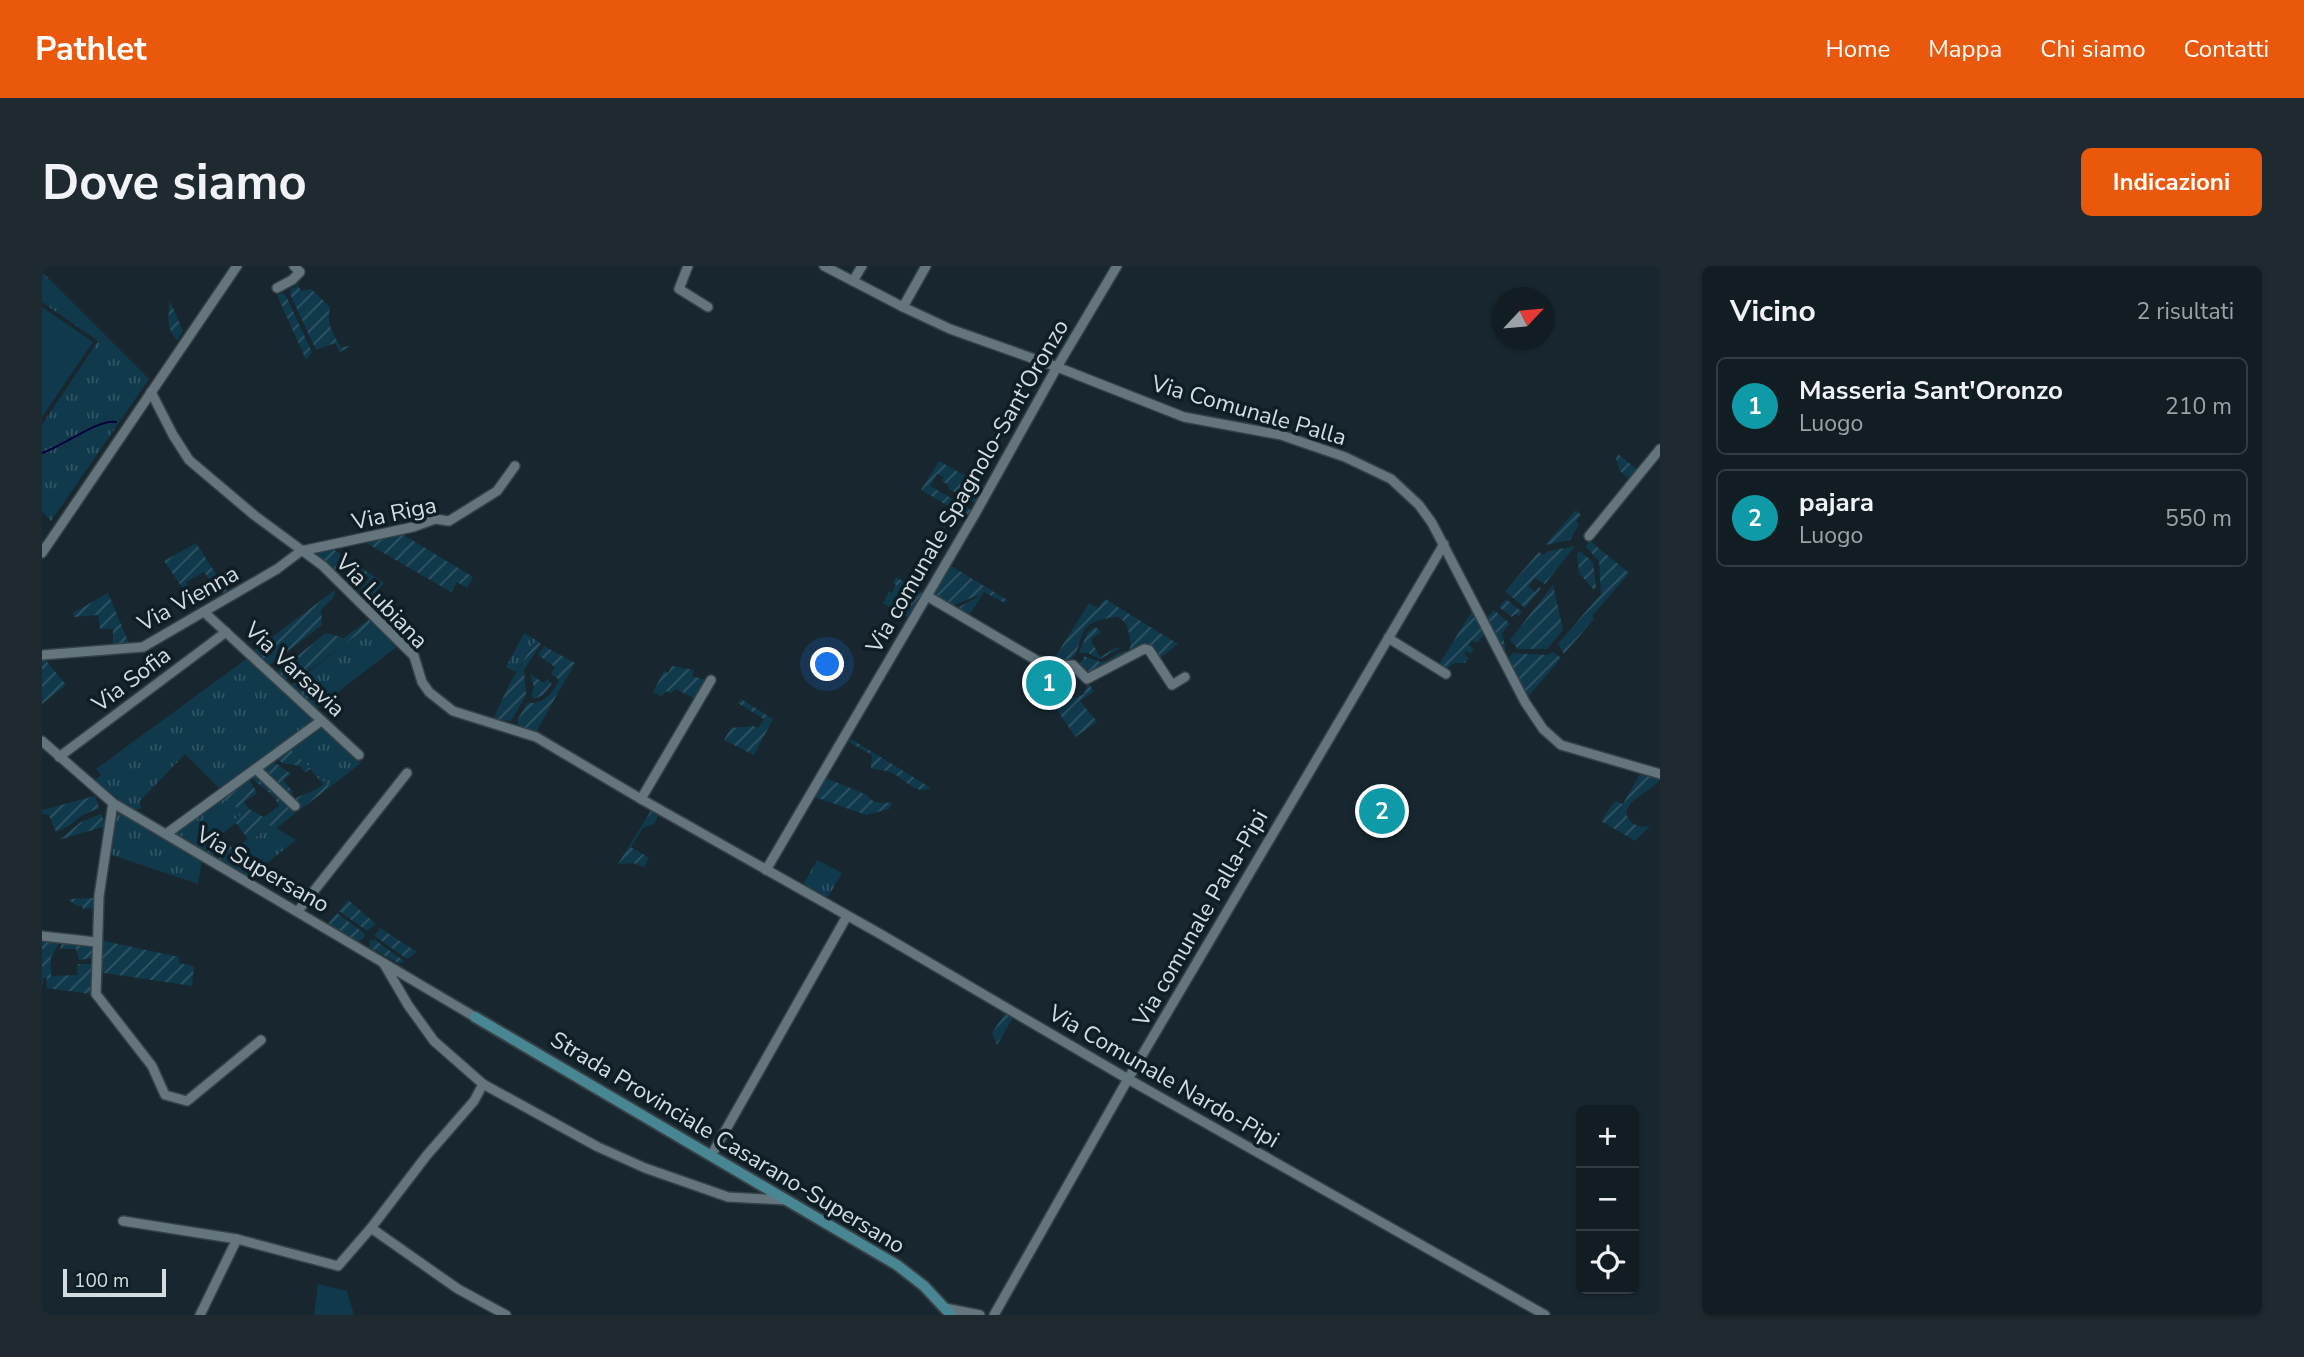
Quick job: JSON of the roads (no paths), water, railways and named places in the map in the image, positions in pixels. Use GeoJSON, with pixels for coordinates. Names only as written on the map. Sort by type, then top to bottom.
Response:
{"type":"FeatureCollection","features":[{"type":"Feature","properties":{"kind":"main road","name":"Strada Provinciale Casarano-Supersano"},"geometry":{"type":"LineString","coordinates":[[475,1017],[897,1265],[924,1286],[948,1312]]}},
{"type":"Feature","properties":{"kind":"street"},"geometry":{"type":"LineString","coordinates":[[42,553],[237,266]]}},
{"type":"Feature","properties":{"kind":"street"},"geometry":{"type":"LineString","coordinates":[[277,288],[300,272],[294,266]]}},
{"type":"Feature","properties":{"kind":"street"},"geometry":{"type":"LineString","coordinates":[[688,266],[680,289],[708,307]]}},
{"type":"Feature","properties":{"kind":"street","name":"Via Comunale Palla"},"geometry":{"type":"LineString","coordinates":[[824,266],[950,329],[1184,416],[1281,435],[1345,457],[1391,479],[1419,505],[1444,544],[1525,702],[1554,741],[1660,774]]}},
{"type":"Feature","properties":{"kind":"street"},"geometry":{"type":"LineString","coordinates":[[853,281],[862,266]]}},
{"type":"Feature","properties":{"kind":"street"},"geometry":{"type":"LineString","coordinates":[[903,307],[926,266]]}},
{"type":"Feature","properties":{"kind":"street","name":"Via comunale Spagnolo-Sant'Oronzo"},"geometry":{"type":"LineString","coordinates":[[766,870],[1117,266]]}},
{"type":"Feature","properties":{"kind":"street","name":"Via Lubiana"},"geometry":{"type":"LineString","coordinates":[[151,392],[189,460],[223,491],[323,566],[414,656],[422,682],[429,692],[453,711],[536,737],[766,870]]}},
{"type":"Feature","properties":{"kind":"street"},"geometry":{"type":"LineString","coordinates":[[1589,536],[1660,449]]}},
{"type":"Feature","properties":{"kind":"street","name":"Via Riga"},"geometry":{"type":"LineString","coordinates":[[301,551],[413,527],[435,519],[449,521],[497,491],[515,466]]}},
{"type":"Feature","properties":{"kind":"street","name":"Via comunale Palla-Pipi"},"geometry":{"type":"LineString","coordinates":[[994,1315],[1128,1079],[1444,544]]}},
{"type":"Feature","properties":{"kind":"street","name":"Via Vienna"},"geometry":{"type":"LineString","coordinates":[[42,655],[143,647],[277,569],[301,551]]}},
{"type":"Feature","properties":{"kind":"street"},"geometry":{"type":"LineString","coordinates":[[927,596],[1036,660],[1058,666],[1073,665],[1087,679],[1144,649],[1149,650],[1172,685],[1185,677]]}},
{"type":"Feature","properties":{"kind":"street","name":"Via Varsavia"},"geometry":{"type":"LineString","coordinates":[[204,612],[359,755]]}},
{"type":"Feature","properties":{"kind":"street","name":"Via Sofia"},"geometry":{"type":"LineString","coordinates":[[59,757],[226,632]]}},
{"type":"Feature","properties":{"kind":"street"},"geometry":{"type":"LineString","coordinates":[[1388,638],[1446,674]]}},
{"type":"Feature","properties":{"kind":"street"},"geometry":{"type":"LineString","coordinates":[[640,799],[710,680]]}},
{"type":"Feature","properties":{"kind":"street"},"geometry":{"type":"LineString","coordinates":[[166,834],[321,721]]}},
{"type":"Feature","properties":{"kind":"street","name":"Via Supersano"},"geometry":{"type":"LineString","coordinates":[[42,741],[46,750],[59,757],[113,803],[475,1017]]}},
{"type":"Feature","properties":{"kind":"street"},"geometry":{"type":"LineString","coordinates":[[256,769],[295,806]]}},
{"type":"Feature","properties":{"kind":"street"},"geometry":{"type":"LineString","coordinates":[[298,911],[407,772]]}},
{"type":"Feature","properties":{"kind":"street"},"geometry":{"type":"LineString","coordinates":[[113,803],[99,896],[96,994],[152,1066],[164,1095],[187,1101],[261,1040]]}},
{"type":"Feature","properties":{"kind":"street","name":"Via Comunale Nardo-Pipi"},"geometry":{"type":"LineString","coordinates":[[766,870],[1545,1315]]}},
{"type":"Feature","properties":{"kind":"street"},"geometry":{"type":"LineString","coordinates":[[712,1154],[848,916]]}},
{"type":"Feature","properties":{"kind":"street"},"geometry":{"type":"LineString","coordinates":[[42,936],[96,943]]}},
{"type":"Feature","properties":{"kind":"street"},"geometry":{"type":"LineString","coordinates":[[383,962],[408,1005],[434,1041],[483,1084],[598,1147],[645,1168],[728,1197],[789,1200]]}},
{"type":"Feature","properties":{"kind":"street"},"geometry":{"type":"LineString","coordinates":[[123,1221],[237,1239],[338,1266],[462,1115],[483,1084]]}},
{"type":"Feature","properties":{"kind":"street"},"geometry":{"type":"LineString","coordinates":[[371,1228],[458,1289],[506,1315]]}},
{"type":"Feature","properties":{"kind":"street"},"geometry":{"type":"LineString","coordinates":[[200,1315],[237,1239]]}},
{"type":"Feature","properties":{"kind":"street"},"geometry":{"type":"LineString","coordinates":[[948,1312],[981,1315]]}},
{"type":"Feature","properties":{"kind":"waterway"},"geometry":{"type":"LineString","coordinates":[[42,453],[90,428],[116,422]]}},
{"type":"Feature","properties":{"kind":"place","name":"Masseria Sant'Oronzo"},"geometry":{"type":"Point","coordinates":[1049,683]}},
{"type":"Feature","properties":{"kind":"place","name":"pajara"},"geometry":{"type":"Point","coordinates":[1382,811]}}]}
